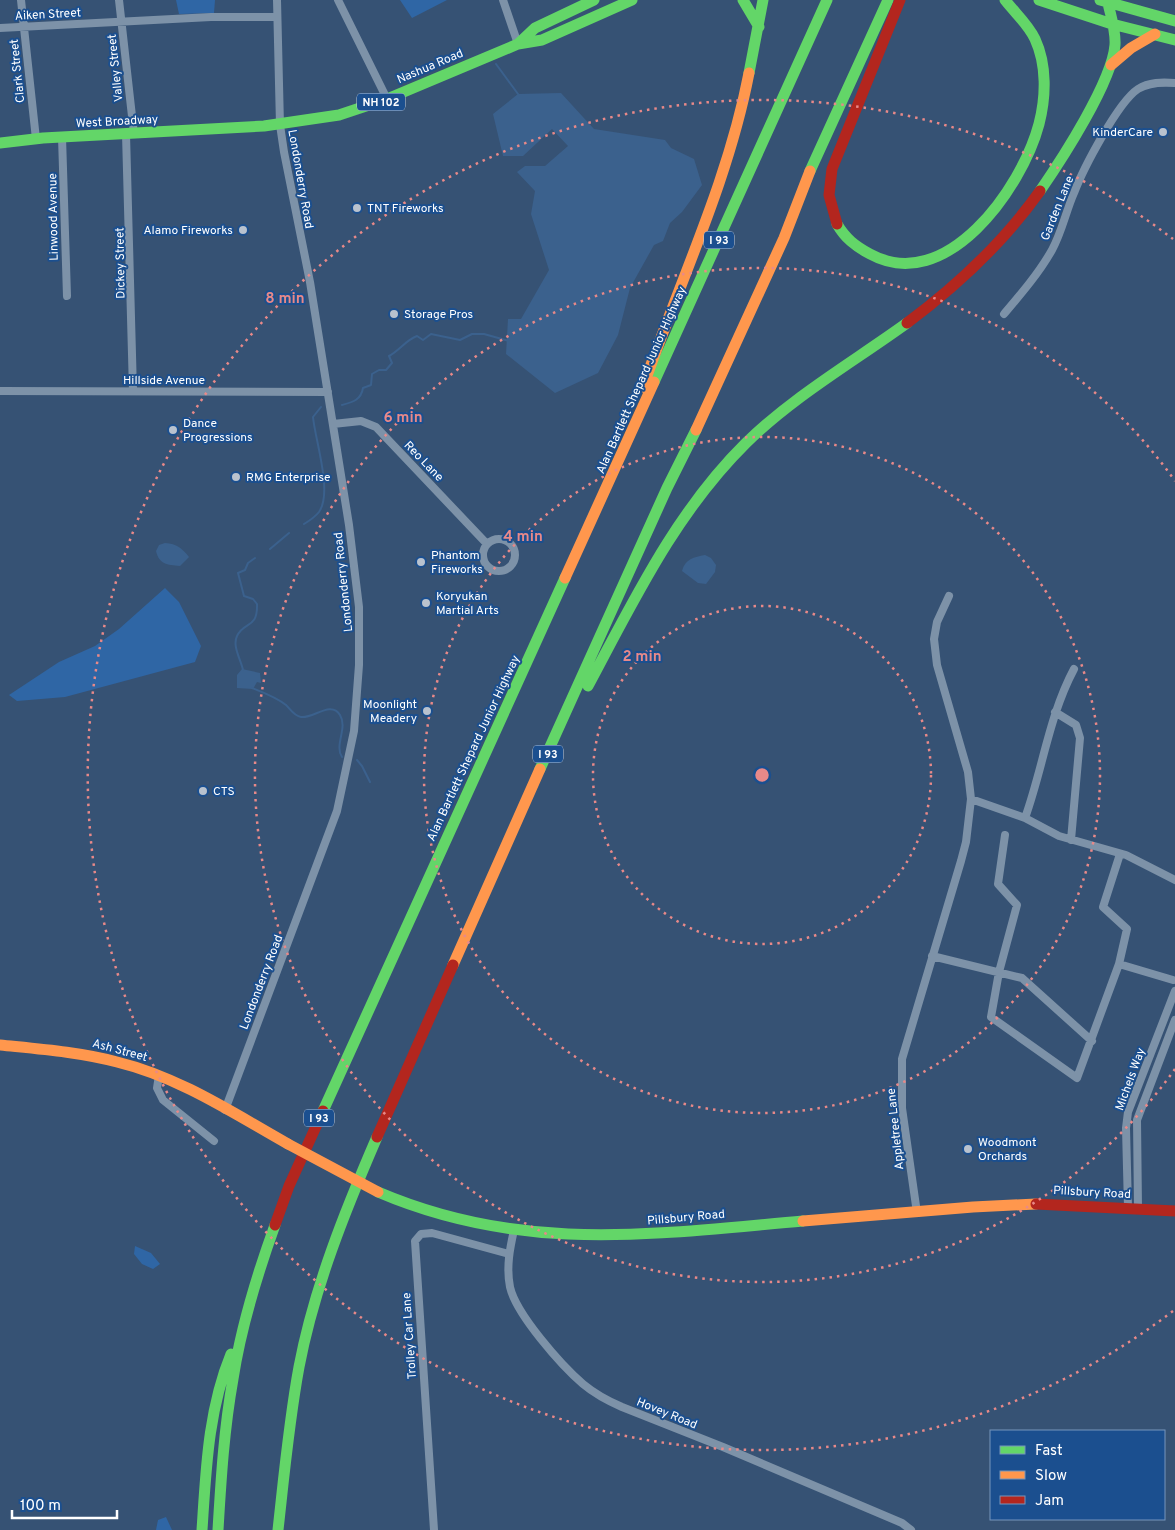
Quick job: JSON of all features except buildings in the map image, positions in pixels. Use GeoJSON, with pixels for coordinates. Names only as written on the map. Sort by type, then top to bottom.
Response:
{"type":"FeatureCollection","features":[{"type":"Feature","properties":{"kind":"main road","name":"Nashua Road"},"geometry":{"type":"LineString","coordinates":[[518,44],[535,28],[594,0]]}},
{"type":"Feature","properties":{"kind":"main road","name":"Nashua Road"},"geometry":{"type":"LineString","coordinates":[[235,128],[280,125],[339,115],[387,99],[518,44],[542,40],[632,0]]}},
{"type":"Feature","properties":{"kind":"main road"},"geometry":{"type":"LineString","coordinates":[[743,0],[759,27]]}},
{"type":"Feature","properties":{"kind":"main road"},"geometry":{"type":"LineString","coordinates":[[610,480],[664,326],[701,237],[725,166],[745,94],[763,0]]}},
{"type":"Feature","properties":{"kind":"main road","name":"Alan Bartlett Shepard Junior Highway"},"geometry":{"type":"LineString","coordinates":[[218,1530],[225,1437],[236,1358],[255,1283],[289,1186],[827,0]]}},
{"type":"Feature","properties":{"kind":"main road","name":"I 93"},"geometry":{"type":"LineString","coordinates":[[278,1530],[288,1437],[300,1367],[318,1291],[333,1244],[366,1161],[667,488],[710,402],[763,284],[816,157],[888,0]]}},
{"type":"Feature","properties":{"kind":"main road"},"geometry":{"type":"LineString","coordinates":[[900,0],[837,152],[829,184],[830,201],[837,224],[857,248],[886,262],[909,265],[937,257],[949,251],[981,225],[1004,196],[1023,167],[1037,134],[1045,82],[1042,61],[1031,29],[1005,0]]}},
{"type":"Feature","properties":{"kind":"main road"},"geometry":{"type":"LineString","coordinates":[[1039,0],[1112,24],[1175,40]]}},
{"type":"Feature","properties":{"kind":"main road"},"geometry":{"type":"LineString","coordinates":[[537,779],[652,567],[683,516],[708,484],[758,431],[784,409],[932,304],[988,254],[1021,217],[1051,177],[1111,65],[1115,46],[1112,24],[1104,1]]}},
{"type":"Feature","properties":{"kind":"main road"},"geometry":{"type":"LineString","coordinates":[[1104,1],[1175,21]]}},
{"type":"Feature","properties":{"kind":"main road"},"geometry":{"type":"LineString","coordinates":[[1111,65],[1131,48],[1155,34]]}},
{"type":"Feature","properties":{"kind":"main road","name":"West Broadway"},"geometry":{"type":"LineString","coordinates":[[0,143],[62,137],[235,128]]}},
{"type":"Feature","properties":{"kind":"main road","name":"Ash Street"},"geometry":{"type":"LineString","coordinates":[[0,1045],[87,1055],[135,1066],[159,1076],[225,1110]]}},
{"type":"Feature","properties":{"kind":"main road","name":"Pillsbury Road"},"geometry":{"type":"LineString","coordinates":[[225,1110],[378,1192],[431,1214],[514,1230],[553,1235],[627,1236],[1042,1204],[1175,1211]]}},
{"type":"Feature","properties":{"kind":"main road"},"geometry":{"type":"LineString","coordinates":[[202,1530],[210,1446],[218,1391],[228,1358],[245,1323]]}},
{"type":"Feature","properties":{"kind":"street","name":"Clark Street"},"geometry":{"type":"LineString","coordinates":[[21,0],[36,139]]}},
{"type":"Feature","properties":{"kind":"street","name":"Valley Street"},"geometry":{"type":"LineString","coordinates":[[119,0],[130,134]]}},
{"type":"Feature","properties":{"kind":"street","name":"Londonderry Road"},"geometry":{"type":"LineString","coordinates":[[225,1110],[325,848],[341,795],[354,731],[359,665],[359,607],[333,424],[280,125],[276,0]]}},
{"type":"Feature","properties":{"kind":"street"},"geometry":{"type":"LineString","coordinates":[[338,0],[387,99]]}},
{"type":"Feature","properties":{"kind":"street"},"geometry":{"type":"LineString","coordinates":[[503,0],[518,44]]}},
{"type":"Feature","properties":{"kind":"street","name":"Aiken Street"},"geometry":{"type":"LineString","coordinates":[[0,28],[211,17],[276,18]]}},
{"type":"Feature","properties":{"kind":"street","name":"Garden Lane"},"geometry":{"type":"LineString","coordinates":[[1004,314],[1036,274],[1052,249],[1079,181],[1125,103],[1137,90],[1145,86],[1160,82],[1175,83]]}},
{"type":"Feature","properties":{"kind":"street","name":"Dickey Street"},"geometry":{"type":"LineString","coordinates":[[130,134],[133,392]]}},
{"type":"Feature","properties":{"kind":"street","name":"Linwood Avenue"},"geometry":{"type":"LineString","coordinates":[[62,137],[67,296]]}},
{"type":"Feature","properties":{"kind":"street","name":"Hillside Avenue"},"geometry":{"type":"LineString","coordinates":[[0,391],[328,392]]}},
{"type":"Feature","properties":{"kind":"street","name":"Reo Lane"},"geometry":{"type":"LineString","coordinates":[[333,424],[361,421],[376,427],[487,544]]}},
{"type":"Feature","properties":{"kind":"street"},"geometry":{"type":"LineString","coordinates":[[497,539],[507,541],[511,545],[515,555],[507,568],[497,571],[488,567],[483,558],[487,544],[497,539]]}},
{"type":"Feature","properties":{"kind":"street","name":"Appletree Lane"},"geometry":{"type":"LineString","coordinates":[[917,1213],[901,1090],[902,1059],[966,842],[971,799],[962,745],[934,649],[937,622],[949,596]]}},
{"type":"Feature","properties":{"kind":"street"},"geometry":{"type":"LineString","coordinates":[[1025,818],[1055,712],[1061,694],[1074,669]]}},
{"type":"Feature","properties":{"kind":"street"},"geometry":{"type":"LineString","coordinates":[[1055,712],[1076,725],[1080,738],[1071,840]]}},
{"type":"Feature","properties":{"kind":"street"},"geometry":{"type":"LineString","coordinates":[[971,799],[1025,818],[1049,832],[1146,864],[1175,880]]}},
{"type":"Feature","properties":{"kind":"street"},"geometry":{"type":"LineString","coordinates":[[1005,835],[998,884],[1017,905],[998,972],[991,1017],[1077,1078],[1119,964],[1127,929],[1103,907],[1120,854]]}},
{"type":"Feature","properties":{"kind":"street"},"geometry":{"type":"LineString","coordinates":[[932,956],[1022,978],[1092,1041]]}},
{"type":"Feature","properties":{"kind":"street"},"geometry":{"type":"LineString","coordinates":[[1119,964],[1172,980]]}},
{"type":"Feature","properties":{"kind":"street","name":"Michels Way"},"geometry":{"type":"LineString","coordinates":[[1133,1208],[1127,1119],[1175,991]]}},
{"type":"Feature","properties":{"kind":"street","name":"Michels Way"},"geometry":{"type":"LineString","coordinates":[[1133,1208],[1137,1120],[1175,1020]]}},
{"type":"Feature","properties":{"kind":"street"},"geometry":{"type":"LineString","coordinates":[[159,1076],[157,1088],[163,1100],[214,1141]]}},
{"type":"Feature","properties":{"kind":"street","name":"Hovey Road"},"geometry":{"type":"LineString","coordinates":[[514,1230],[509,1254],[510,1286],[517,1305],[555,1354],[583,1384],[596,1394],[622,1408],[840,1496],[902,1523],[911,1530]]}},
{"type":"Feature","properties":{"kind":"street","name":"Trolley Car Lane"},"geometry":{"type":"LineString","coordinates":[[434,1530],[415,1241],[421,1234],[432,1233],[509,1254]]}},
{"type":"Feature","properties":{"kind":"shaded area"},"geometry":{"type":"Polygon","coordinates":[[[176,0],[215,0],[214,13],[179,14],[176,0]]]}},
{"type":"Feature","properties":{"kind":"shaded area"},"geometry":{"type":"Polygon","coordinates":[[[400,0],[447,0],[412,18],[400,0]]]}},
{"type":"Feature","properties":{"kind":"shaded area"},"geometry":{"type":"Polygon","coordinates":[[[561,93],[594,129],[665,140],[671,148],[694,159],[702,185],[682,212],[670,223],[663,241],[654,245],[630,288],[618,335],[598,373],[555,393],[506,354],[508,319],[521,319],[549,270],[531,214],[535,191],[517,172],[525,166],[545,166],[568,146],[552,129],[523,156],[503,156],[493,114],[518,94],[561,93]]]}},
{"type":"Feature","properties":{"kind":"shaded area"},"geometry":{"type":"Polygon","coordinates":[[[165,543],[179,547],[189,557],[180,566],[164,563],[159,559],[156,551],[159,545],[165,543]]]}},
{"type":"Feature","properties":{"kind":"shaded area"},"geometry":{"type":"Polygon","coordinates":[[[705,555],[711,558],[716,565],[715,572],[706,584],[698,583],[682,571],[688,561],[705,555]]]}},
{"type":"Feature","properties":{"kind":"shaded area"},"geometry":{"type":"Polygon","coordinates":[[[165,588],[179,602],[201,646],[195,662],[65,697],[17,701],[9,695],[59,662],[95,646],[119,629],[165,588]]]}},
{"type":"Feature","properties":{"kind":"shaded area"},"geometry":{"type":"Polygon","coordinates":[[[242,669],[260,673],[261,683],[257,682],[253,689],[237,688],[237,675],[242,669]]]}},
{"type":"Feature","properties":{"kind":"shaded area"},"geometry":{"type":"Polygon","coordinates":[[[135,1246],[151,1253],[160,1264],[153,1269],[142,1264],[134,1254],[135,1246]]]}},
{"type":"Feature","properties":{"kind":"shaded area"},"geometry":{"type":"Polygon","coordinates":[[[166,1517],[172,1530],[156,1530],[158,1520],[166,1517]]]}},
{"type":"Feature","properties":{"kind":"waterway"},"geometry":{"type":"LineString","coordinates":[[496,64],[518,94]]}},
{"type":"Feature","properties":{"kind":"waterway"},"geometry":{"type":"LineString","coordinates":[[342,405],[358,398],[363,388],[371,385],[372,374],[379,370],[386,370],[392,363],[389,356],[417,336],[423,340],[431,334],[460,340],[472,334],[484,334],[509,341]]}},
{"type":"Feature","properties":{"kind":"waterway"},"geometry":{"type":"LineString","coordinates":[[304,524],[319,512],[323,503],[324,479],[313,417],[321,407]]}},
{"type":"Feature","properties":{"kind":"waterway"},"geometry":{"type":"LineString","coordinates":[[270,549],[289,533]]}},
{"type":"Feature","properties":{"kind":"waterway"},"geometry":{"type":"LineString","coordinates":[[243,670],[236,649],[236,640],[240,631],[253,621],[257,612],[257,604],[253,599],[244,596],[238,573],[245,570],[248,563],[255,558]]}},
{"type":"Feature","properties":{"kind":"waterway"},"geometry":{"type":"LineString","coordinates":[[252,688],[278,700],[301,717],[332,709],[336,711],[340,715],[343,725],[339,747],[342,757]]}},
{"type":"Feature","properties":{"kind":"waterway"},"geometry":{"type":"LineString","coordinates":[[357,760],[370,782]]}},
{"type":"Feature","properties":{"kind":"traffic: fast"},"geometry":{"type":"LineString","coordinates":[[518,44],[535,28],[594,0]]}},
{"type":"Feature","properties":{"kind":"traffic: fast"},"geometry":{"type":"LineString","coordinates":[[0,143],[43,138],[264,126],[339,115],[387,99],[518,44],[542,40],[632,0]]}},
{"type":"Feature","properties":{"kind":"traffic: fast"},"geometry":{"type":"LineString","coordinates":[[743,0],[759,27]]}},
{"type":"Feature","properties":{"kind":"traffic: fast"},"geometry":{"type":"LineString","coordinates":[[749,73],[763,0]]}},
{"type":"Feature","properties":{"kind":"traffic: fast"},"geometry":{"type":"LineString","coordinates":[[654,382],[827,0]]}},
{"type":"Feature","properties":{"kind":"traffic: fast"},"geometry":{"type":"LineString","coordinates":[[810,171],[888,0]]}},
{"type":"Feature","properties":{"kind":"traffic: fast"},"geometry":{"type":"LineString","coordinates":[[837,224],[851,241],[870,254],[898,263],[926,260],[952,248],[977,229],[998,204],[1016,177],[1030,150],[1039,124],[1044,92],[1042,59],[1035,39],[1025,23],[1005,0]]}},
{"type":"Feature","properties":{"kind":"traffic: fast"},"geometry":{"type":"LineString","coordinates":[[1039,0],[1112,24],[1175,40]]}},
{"type":"Feature","properties":{"kind":"traffic: fast"},"geometry":{"type":"LineString","coordinates":[[1100,0],[1175,21]]}},
{"type":"Feature","properties":{"kind":"traffic: fast"},"geometry":{"type":"LineString","coordinates":[[1040,191],[1085,120],[1112,61],[1115,40],[1108,3]]}},
{"type":"Feature","properties":{"kind":"traffic: fast"},"geometry":{"type":"LineString","coordinates":[[588,686],[658,558],[698,498],[721,470],[746,443],[784,410],[907,323]]}},
{"type":"Feature","properties":{"kind":"traffic: fast"},"geometry":{"type":"LineString","coordinates":[[540,769],[667,488],[696,430]]}},
{"type":"Feature","properties":{"kind":"traffic: fast"},"geometry":{"type":"LineString","coordinates":[[323,1111],[565,578]]}},
{"type":"Feature","properties":{"kind":"traffic: fast"},"geometry":{"type":"LineString","coordinates":[[278,1530],[292,1408],[305,1337],[332,1250],[353,1193],[377,1137]]}},
{"type":"Feature","properties":{"kind":"traffic: fast"},"geometry":{"type":"LineString","coordinates":[[378,1192],[432,1212],[484,1225],[536,1232],[588,1235],[640,1234],[803,1221]]}},
{"type":"Feature","properties":{"kind":"traffic: fast"},"geometry":{"type":"LineString","coordinates":[[218,1530],[225,1435],[236,1359],[250,1301],[275,1225]]}},
{"type":"Feature","properties":{"kind":"traffic: fast"},"geometry":{"type":"LineString","coordinates":[[202,1530],[209,1440],[217,1397],[231,1354]]}},
{"type":"Feature","properties":{"kind":"traffic: slow"},"geometry":{"type":"LineString","coordinates":[[1111,65],[1131,48],[1155,34]]}},
{"type":"Feature","properties":{"kind":"traffic: slow"},"geometry":{"type":"LineString","coordinates":[[643,387],[716,193],[740,114],[749,73]]}},
{"type":"Feature","properties":{"kind":"traffic: slow"},"geometry":{"type":"LineString","coordinates":[[696,430],[784,238],[810,171]]}},
{"type":"Feature","properties":{"kind":"traffic: slow"},"geometry":{"type":"LineString","coordinates":[[565,578],[654,382]]}},
{"type":"Feature","properties":{"kind":"traffic: slow"},"geometry":{"type":"LineString","coordinates":[[453,965],[540,769]]}},
{"type":"Feature","properties":{"kind":"traffic: slow"},"geometry":{"type":"LineString","coordinates":[[0,1045],[59,1051],[117,1062],[140,1069],[184,1086],[288,1144]]}},
{"type":"Feature","properties":{"kind":"traffic: slow"},"geometry":{"type":"LineString","coordinates":[[288,1144],[378,1192]]}},
{"type":"Feature","properties":{"kind":"traffic: slow"},"geometry":{"type":"LineString","coordinates":[[803,1221],[973,1207],[1036,1204]]}},
{"type":"Feature","properties":{"kind":"traffic: jam"},"geometry":{"type":"LineString","coordinates":[[837,224],[829,195],[832,169],[900,0]]}},
{"type":"Feature","properties":{"kind":"traffic: jam"},"geometry":{"type":"LineString","coordinates":[[907,323],[944,294],[979,262],[1011,228],[1040,191]]}},
{"type":"Feature","properties":{"kind":"traffic: jam"},"geometry":{"type":"LineString","coordinates":[[377,1137],[453,965]]}},
{"type":"Feature","properties":{"kind":"traffic: jam"},"geometry":{"type":"LineString","coordinates":[[275,1225],[289,1186],[323,1111]]}},
{"type":"Feature","properties":{"kind":"traffic: jam"},"geometry":{"type":"LineString","coordinates":[[1036,1204],[1175,1211]]}},
{"type":"Feature","properties":{"kind":"place","name":"KinderCare"},"geometry":{"type":"Point","coordinates":[1163,132]}},
{"type":"Feature","properties":{"kind":"place","name":"TNT Fireworks"},"geometry":{"type":"Point","coordinates":[357,208]}},
{"type":"Feature","properties":{"kind":"place","name":"Alamo Fireworks"},"geometry":{"type":"Point","coordinates":[243,230]}},
{"type":"Feature","properties":{"kind":"place","name":"Storage Pros"},"geometry":{"type":"Point","coordinates":[394,314]}},
{"type":"Feature","properties":{"kind":"place","name":"Dance Progressions"},"geometry":{"type":"Point","coordinates":[173,430]}},
{"type":"Feature","properties":{"kind":"place","name":"RMG Enterprise"},"geometry":{"type":"Point","coordinates":[236,477]}},
{"type":"Feature","properties":{"kind":"place","name":"Phantom Fireworks"},"geometry":{"type":"Point","coordinates":[421,562]}},
{"type":"Feature","properties":{"kind":"place","name":"Koryukan Martial Arts"},"geometry":{"type":"Point","coordinates":[426,603]}},
{"type":"Feature","properties":{"kind":"place","name":"Moonlight Meadery"},"geometry":{"type":"Point","coordinates":[427,711]}},
{"type":"Feature","properties":{"kind":"place","name":"CTS"},"geometry":{"type":"Point","coordinates":[203,791]}},
{"type":"Feature","properties":{"kind":"place","name":"Woodmont Orchards"},"geometry":{"type":"Point","coordinates":[968,1149]}}]}
